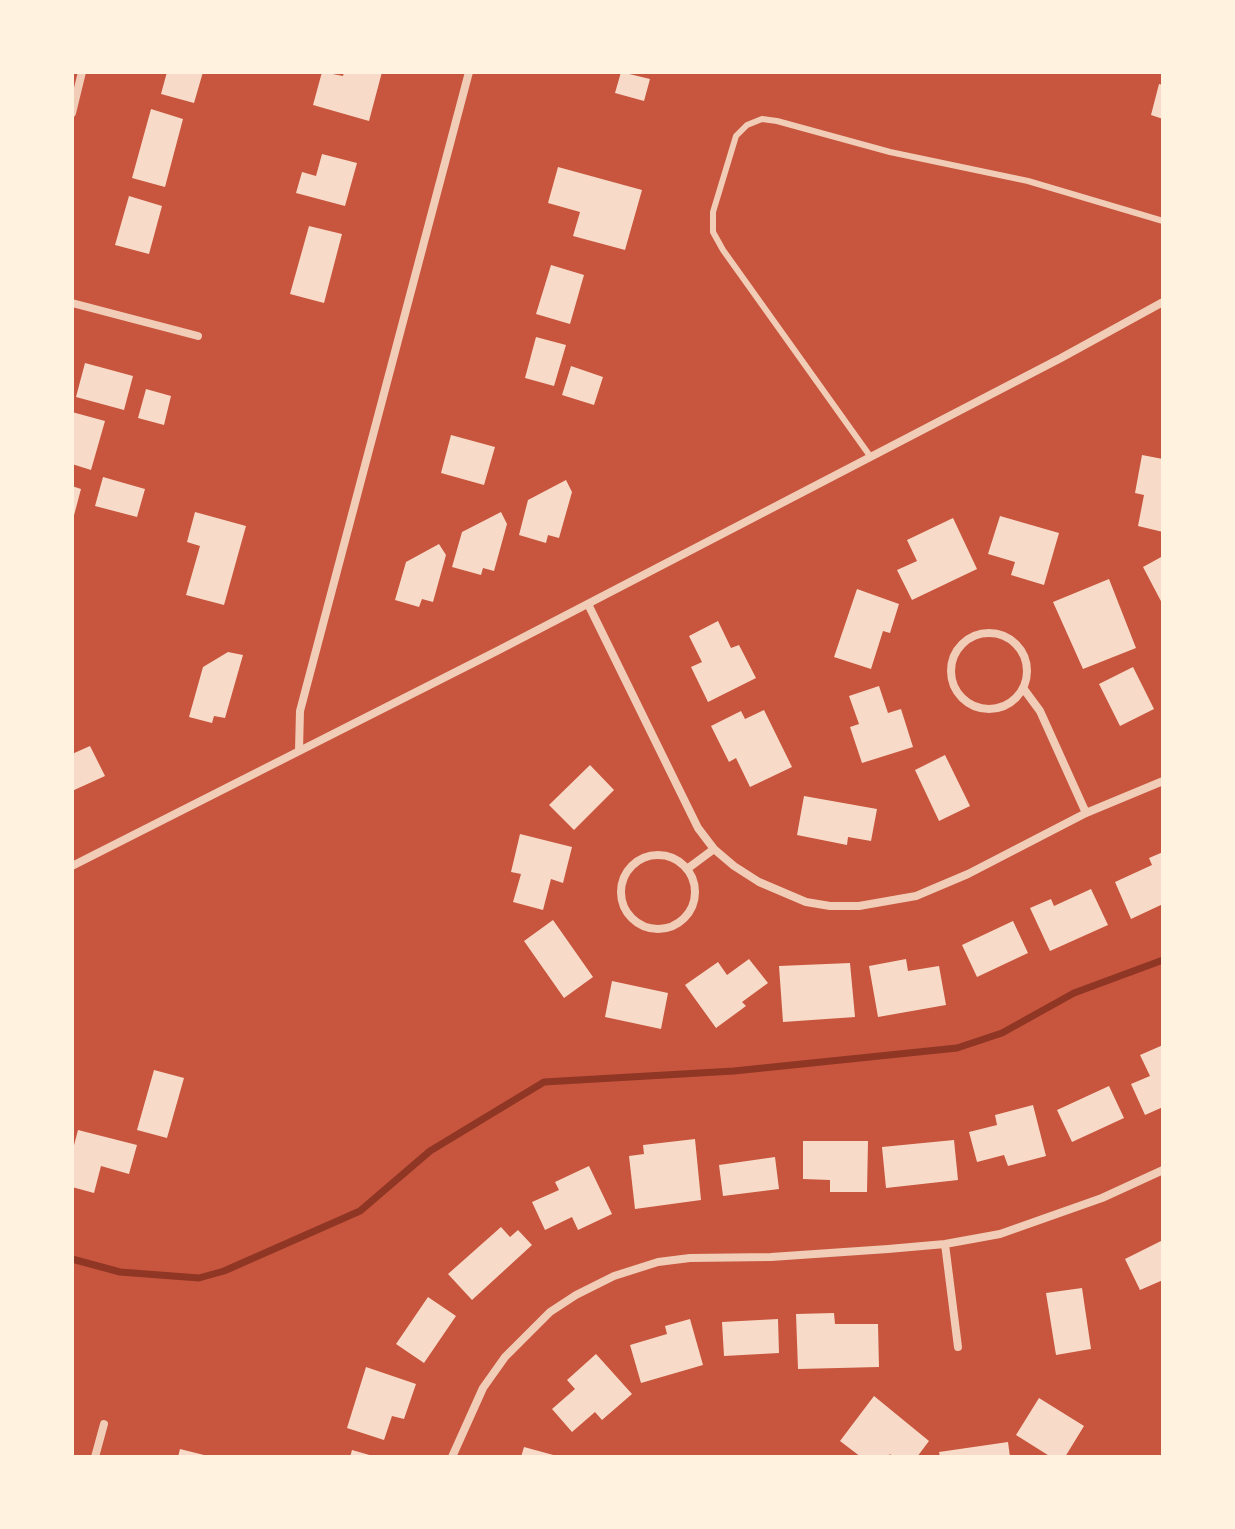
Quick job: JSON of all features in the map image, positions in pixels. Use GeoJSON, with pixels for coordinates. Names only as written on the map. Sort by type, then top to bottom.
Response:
{"type":"FeatureCollection","features":[{"type":"Feature","properties":{"kind":"street"},"geometry":{"type":"LineString","coordinates":[[72,113],[82,72]]}},
{"type":"Feature","properties":{"kind":"street"},"geometry":{"type":"LineString","coordinates":[[299,750],[300,711],[469,72]]}},
{"type":"Feature","properties":{"kind":"street"},"geometry":{"type":"LineString","coordinates":[[72,866],[588,604],[1163,302]]}},
{"type":"Feature","properties":{"kind":"street"},"geometry":{"type":"LineString","coordinates":[[72,303],[198,336]]}},
{"type":"Feature","properties":{"kind":"street"},"geometry":{"type":"LineString","coordinates":[[588,604],[698,828],[714,849],[759,882],[806,902],[859,906],[916,896],[968,874],[1086,813],[1163,781]]}},
{"type":"Feature","properties":{"kind":"street"},"geometry":{"type":"LineString","coordinates":[[988,633],[1012,641],[1021,650],[1026,662],[1023,688],[1004,705],[991,709],[978,707],[967,702],[953,683],[952,660],[966,640],[988,633]]}},
{"type":"Feature","properties":{"kind":"street"},"geometry":{"type":"LineString","coordinates":[[1023,688],[1040,711],[1086,813]]}},
{"type":"Feature","properties":{"kind":"street"},"geometry":{"type":"LineString","coordinates":[[687,869],[714,849]]}},
{"type":"Feature","properties":{"kind":"street"},"geometry":{"type":"LineString","coordinates":[[659,855],[670,857],[687,869],[695,884],[695,897],[683,919],[661,929],[637,923],[623,904],[621,892],[628,870],[636,862],[659,855]]}},
{"type":"Feature","properties":{"kind":"street"},"geometry":{"type":"LineString","coordinates":[[452,1457],[483,1388],[505,1357],[550,1312],[614,1276],[658,1262],[690,1258],[771,1257],[945,1244],[1000,1234],[1055,1216],[1163,1170]]}},
{"type":"Feature","properties":{"kind":"street"},"geometry":{"type":"LineString","coordinates":[[945,1244],[958,1347]]}},
{"type":"Feature","properties":{"kind":"street"},"geometry":{"type":"LineString","coordinates":[[95,1457],[104,1424]]}},
{"type":"Feature","properties":{"kind":"lane"},"geometry":{"type":"LineString","coordinates":[[870,456],[713,232],[713,212],[736,136],[747,125],[762,119],[777,121],[890,152],[1028,181],[1163,221]]}},
{"type":"Feature","properties":{"kind":"building"},"geometry":{"type":"Polygon","coordinates":[[[167,72],[203,72],[194,103],[161,94],[167,72]]]}},
{"type":"Feature","properties":{"kind":"building"},"geometry":{"type":"Polygon","coordinates":[[[322,72],[343,76],[344,72],[382,72],[369,121],[313,105],[322,72]]]}},
{"type":"Feature","properties":{"kind":"building"},"geometry":{"type":"Polygon","coordinates":[[[621,72],[650,79],[644,101],[615,93],[621,72]]]}},
{"type":"Feature","properties":{"kind":"building"},"geometry":{"type":"Polygon","coordinates":[[[1159,84],[1163,85],[1163,119],[1151,115],[1159,84]]]}},
{"type":"Feature","properties":{"kind":"building"},"geometry":{"type":"Polygon","coordinates":[[[151,109],[183,119],[165,187],[132,178],[151,109]]]}},
{"type":"Feature","properties":{"kind":"building"},"geometry":{"type":"Polygon","coordinates":[[[322,154],[357,163],[345,206],[296,193],[302,172],[316,176],[322,154]]]}},
{"type":"Feature","properties":{"kind":"building"},"geometry":{"type":"Polygon","coordinates":[[[558,167],[642,190],[625,250],[573,236],[580,212],[548,203],[558,167]]]}},
{"type":"Feature","properties":{"kind":"building"},"geometry":{"type":"Polygon","coordinates":[[[129,196],[162,206],[149,254],[115,245],[129,196]]]}},
{"type":"Feature","properties":{"kind":"building"},"geometry":{"type":"Polygon","coordinates":[[[309,226],[342,234],[324,303],[290,294],[309,226]]]}},
{"type":"Feature","properties":{"kind":"building"},"geometry":{"type":"Polygon","coordinates":[[[551,265],[584,275],[570,324],[536,314],[551,265]]]}},
{"type":"Feature","properties":{"kind":"building"},"geometry":{"type":"Polygon","coordinates":[[[536,337],[566,345],[554,386],[525,378],[536,337]]]}},
{"type":"Feature","properties":{"kind":"building"},"geometry":{"type":"Polygon","coordinates":[[[85,363],[133,376],[124,410],[76,397],[85,363]]]}},
{"type":"Feature","properties":{"kind":"building"},"geometry":{"type":"Polygon","coordinates":[[[571,366],[603,377],[594,405],[562,395],[571,366]]]}},
{"type":"Feature","properties":{"kind":"building"},"geometry":{"type":"Polygon","coordinates":[[[146,389],[171,396],[164,425],[138,418],[146,389]]]}},
{"type":"Feature","properties":{"kind":"building"},"geometry":{"type":"Polygon","coordinates":[[[72,412],[105,421],[91,470],[72,464],[72,412]]]}},
{"type":"Feature","properties":{"kind":"building"},"geometry":{"type":"Polygon","coordinates":[[[451,435],[495,447],[484,485],[441,473],[451,435]]]}},
{"type":"Feature","properties":{"kind":"building"},"geometry":{"type":"Polygon","coordinates":[[[1142,455],[1163,459],[1163,532],[1138,526],[1144,495],[1135,493],[1142,455]]]}},
{"type":"Feature","properties":{"kind":"building"},"geometry":{"type":"Polygon","coordinates":[[[103,477],[145,489],[137,517],[95,506],[103,477]]]}},
{"type":"Feature","properties":{"kind":"building"},"geometry":{"type":"Polygon","coordinates":[[[566,480],[572,492],[559,538],[548,535],[546,543],[519,535],[528,500],[566,480]]]}},
{"type":"Feature","properties":{"kind":"building"},"geometry":{"type":"Polygon","coordinates":[[[72,486],[81,489],[73,519],[72,519],[72,486]]]}},
{"type":"Feature","properties":{"kind":"building"},"geometry":{"type":"Polygon","coordinates":[[[195,512],[246,526],[224,605],[186,595],[200,546],[187,542],[195,512]]]}},
{"type":"Feature","properties":{"kind":"building"},"geometry":{"type":"Polygon","coordinates":[[[501,512],[507,524],[494,571],[483,568],[481,575],[452,567],[462,532],[501,512]]]}},
{"type":"Feature","properties":{"kind":"building"},"geometry":{"type":"Polygon","coordinates":[[[1000,516],[1059,533],[1044,585],[1011,575],[1015,562],[988,554],[1000,516]]]}},
{"type":"Feature","properties":{"kind":"building"},"geometry":{"type":"Polygon","coordinates":[[[953,518],[977,569],[912,600],[897,570],[917,561],[907,540],[953,518]]]}},
{"type":"Feature","properties":{"kind":"building"},"geometry":{"type":"Polygon","coordinates":[[[439,544],[446,555],[433,602],[422,599],[419,607],[395,600],[406,562],[439,544]]]}},
{"type":"Feature","properties":{"kind":"building"},"geometry":{"type":"Polygon","coordinates":[[[1163,556],[1163,605],[1143,567],[1163,556]]]}},
{"type":"Feature","properties":{"kind":"building"},"geometry":{"type":"Polygon","coordinates":[[[1109,579],[1136,648],[1083,669],[1053,602],[1109,579]]]}},
{"type":"Feature","properties":{"kind":"building"},"geometry":{"type":"Polygon","coordinates":[[[857,589],[899,604],[890,633],[883,631],[871,669],[834,657],[857,589]]]}},
{"type":"Feature","properties":{"kind":"building"},"geometry":{"type":"Polygon","coordinates":[[[718,621],[731,648],[739,645],[756,678],[708,702],[691,667],[702,662],[689,636],[718,621]]]}},
{"type":"Feature","properties":{"kind":"building"},"geometry":{"type":"Polygon","coordinates":[[[228,652],[243,655],[225,718],[214,716],[212,723],[189,717],[203,667],[228,652]]]}},
{"type":"Feature","properties":{"kind":"building"},"geometry":{"type":"Polygon","coordinates":[[[1133,667],[1154,709],[1120,726],[1099,684],[1133,667]]]}},
{"type":"Feature","properties":{"kind":"building"},"geometry":{"type":"Polygon","coordinates":[[[879,686],[888,713],[901,709],[913,747],[862,763],[850,727],[859,724],[849,696],[879,686]]]}},
{"type":"Feature","properties":{"kind":"building"},"geometry":{"type":"Polygon","coordinates":[[[764,710],[792,767],[750,787],[736,758],[729,762],[711,726],[741,711],[745,719],[764,710]]]}},
{"type":"Feature","properties":{"kind":"building"},"geometry":{"type":"Polygon","coordinates":[[[90,746],[105,776],[72,791],[72,754],[90,746]]]}},
{"type":"Feature","properties":{"kind":"building"},"geometry":{"type":"Polygon","coordinates":[[[945,755],[970,806],[939,821],[915,770],[945,755]]]}},
{"type":"Feature","properties":{"kind":"building"},"geometry":{"type":"Polygon","coordinates":[[[590,765],[614,790],[574,830],[549,805],[590,765]]]}},
{"type":"Feature","properties":{"kind":"building"},"geometry":{"type":"Polygon","coordinates":[[[804,796],[877,809],[871,841],[848,837],[847,845],[797,835],[804,796]]]}},
{"type":"Feature","properties":{"kind":"building"},"geometry":{"type":"Polygon","coordinates":[[[520,834],[572,847],[563,883],[551,879],[543,910],[513,902],[521,874],[511,872],[520,834]]]}},
{"type":"Feature","properties":{"kind":"building"},"geometry":{"type":"Polygon","coordinates":[[[1163,852],[1163,904],[1131,919],[1115,882],[1152,865],[1149,858],[1163,852]]]}},
{"type":"Feature","properties":{"kind":"building"},"geometry":{"type":"Polygon","coordinates":[[[1091,889],[1108,925],[1050,951],[1030,908],[1051,899],[1054,906],[1091,889]]]}},
{"type":"Feature","properties":{"kind":"building"},"geometry":{"type":"Polygon","coordinates":[[[553,920],[593,977],[564,998],[524,941],[553,920]]]}},
{"type":"Feature","properties":{"kind":"building"},"geometry":{"type":"Polygon","coordinates":[[[1013,921],[1028,953],[977,977],[962,945],[1013,921]]]}},
{"type":"Feature","properties":{"kind":"building"},"geometry":{"type":"Polygon","coordinates":[[[749,959],[768,983],[742,1002],[746,1006],[716,1028],[685,985],[718,962],[727,975],[749,959]]]}},
{"type":"Feature","properties":{"kind":"building"},"geometry":{"type":"Polygon","coordinates":[[[906,959],[908,971],[939,966],[946,1005],[878,1017],[869,966],[906,959]]]}},
{"type":"Feature","properties":{"kind":"building"},"geometry":{"type":"Polygon","coordinates":[[[850,963],[855,1017],[783,1022],[779,966],[850,963]]]}},
{"type":"Feature","properties":{"kind":"building"},"geometry":{"type":"Polygon","coordinates":[[[612,981],[668,993],[661,1029],[605,1017],[612,981]]]}},
{"type":"Feature","properties":{"kind":"building"},"geometry":{"type":"Polygon","coordinates":[[[1163,1045],[1163,1107],[1145,1115],[1131,1084],[1150,1076],[1140,1055],[1163,1045]]]}},
{"type":"Feature","properties":{"kind":"building"},"geometry":{"type":"Polygon","coordinates":[[[154,1070],[184,1078],[167,1138],[137,1130],[154,1070]]]}},
{"type":"Feature","properties":{"kind":"building"},"geometry":{"type":"Polygon","coordinates":[[[1109,1086],[1124,1118],[1072,1142],[1057,1110],[1109,1086]]]}},
{"type":"Feature","properties":{"kind":"building"},"geometry":{"type":"Polygon","coordinates":[[[1033,1105],[1046,1156],[1008,1166],[1004,1155],[977,1162],[969,1132],[997,1125],[995,1115],[1033,1105]]]}},
{"type":"Feature","properties":{"kind":"building"},"geometry":{"type":"Polygon","coordinates":[[[78,1130],[137,1145],[129,1174],[101,1166],[94,1193],[72,1187],[72,1153],[78,1130]]]}},
{"type":"Feature","properties":{"kind":"building"},"geometry":{"type":"Polygon","coordinates":[[[695,1139],[701,1200],[635,1209],[629,1156],[644,1154],[643,1145],[695,1139]]]}},
{"type":"Feature","properties":{"kind":"building"},"geometry":{"type":"Polygon","coordinates":[[[954,1140],[958,1180],[886,1188],[882,1147],[954,1140]]]}},
{"type":"Feature","properties":{"kind":"building"},"geometry":{"type":"Polygon","coordinates":[[[803,1141],[868,1141],[867,1192],[830,1192],[830,1180],[803,1179],[803,1141]]]}},
{"type":"Feature","properties":{"kind":"building"},"geometry":{"type":"Polygon","coordinates":[[[775,1157],[779,1189],[723,1196],[719,1165],[775,1157]]]}},
{"type":"Feature","properties":{"kind":"building"},"geometry":{"type":"Polygon","coordinates":[[[589,1166],[612,1214],[578,1230],[572,1217],[545,1230],[532,1202],[559,1190],[555,1182],[589,1166]]]}},
{"type":"Feature","properties":{"kind":"building"},"geometry":{"type":"Polygon","coordinates":[[[501,1227],[510,1237],[518,1230],[532,1245],[472,1300],[448,1274],[501,1227]]]}},
{"type":"Feature","properties":{"kind":"building"},"geometry":{"type":"Polygon","coordinates":[[[1163,1240],[1163,1280],[1140,1290],[1125,1259],[1163,1240]]]}},
{"type":"Feature","properties":{"kind":"building"},"geometry":{"type":"Polygon","coordinates":[[[1082,1288],[1091,1349],[1056,1355],[1046,1293],[1082,1288]]]}},
{"type":"Feature","properties":{"kind":"building"},"geometry":{"type":"Polygon","coordinates":[[[428,1297],[456,1316],[424,1363],[396,1344],[428,1297]]]}},
{"type":"Feature","properties":{"kind":"building"},"geometry":{"type":"Polygon","coordinates":[[[834,1313],[835,1324],[878,1324],[879,1367],[798,1369],[796,1314],[834,1313]]]}},
{"type":"Feature","properties":{"kind":"building"},"geometry":{"type":"Polygon","coordinates":[[[690,1319],[703,1365],[641,1383],[630,1345],[667,1334],[665,1326],[690,1319]]]}},
{"type":"Feature","properties":{"kind":"building"},"geometry":{"type":"Polygon","coordinates":[[[778,1319],[779,1353],[724,1356],[722,1322],[778,1319]]]}},
{"type":"Feature","properties":{"kind":"building"},"geometry":{"type":"Polygon","coordinates":[[[596,1354],[632,1394],[602,1420],[595,1412],[572,1432],[552,1409],[575,1389],[567,1380],[596,1354]]]}},
{"type":"Feature","properties":{"kind":"building"},"geometry":{"type":"Polygon","coordinates":[[[366,1367],[416,1384],[404,1419],[392,1416],[384,1440],[347,1428],[366,1367]]]}},
{"type":"Feature","properties":{"kind":"building"},"geometry":{"type":"Polygon","coordinates":[[[874,1396],[929,1441],[917,1457],[893,1457],[890,1454],[888,1457],[861,1457],[840,1441],[874,1396]]]}},
{"type":"Feature","properties":{"kind":"building"},"geometry":{"type":"Polygon","coordinates":[[[1039,1398],[1084,1426],[1065,1457],[1051,1457],[1016,1435],[1039,1398]]]}},
{"type":"Feature","properties":{"kind":"building"},"geometry":{"type":"Polygon","coordinates":[[[1008,1442],[1010,1457],[940,1457],[939,1452],[1008,1442]]]}},
{"type":"Feature","properties":{"kind":"building"},"geometry":{"type":"Polygon","coordinates":[[[524,1447],[557,1456],[557,1457],[521,1457],[524,1447]]]}},
{"type":"Feature","properties":{"kind":"building"},"geometry":{"type":"Polygon","coordinates":[[[180,1449],[208,1456],[208,1457],[178,1457],[180,1449]]]}},
{"type":"Feature","properties":{"kind":"building"},"geometry":{"type":"Polygon","coordinates":[[[352,1450],[373,1456],[373,1457],[350,1457],[352,1450]]]}},
{"type":"Feature","properties":{"kind":"waterway"},"geometry":{"type":"LineString","coordinates":[[72,1259],[120,1272],[199,1278],[224,1271],[360,1211],[430,1151],[544,1082],[734,1071],[957,1048],[1002,1033],[1074,993],[1163,960]]}}]}
